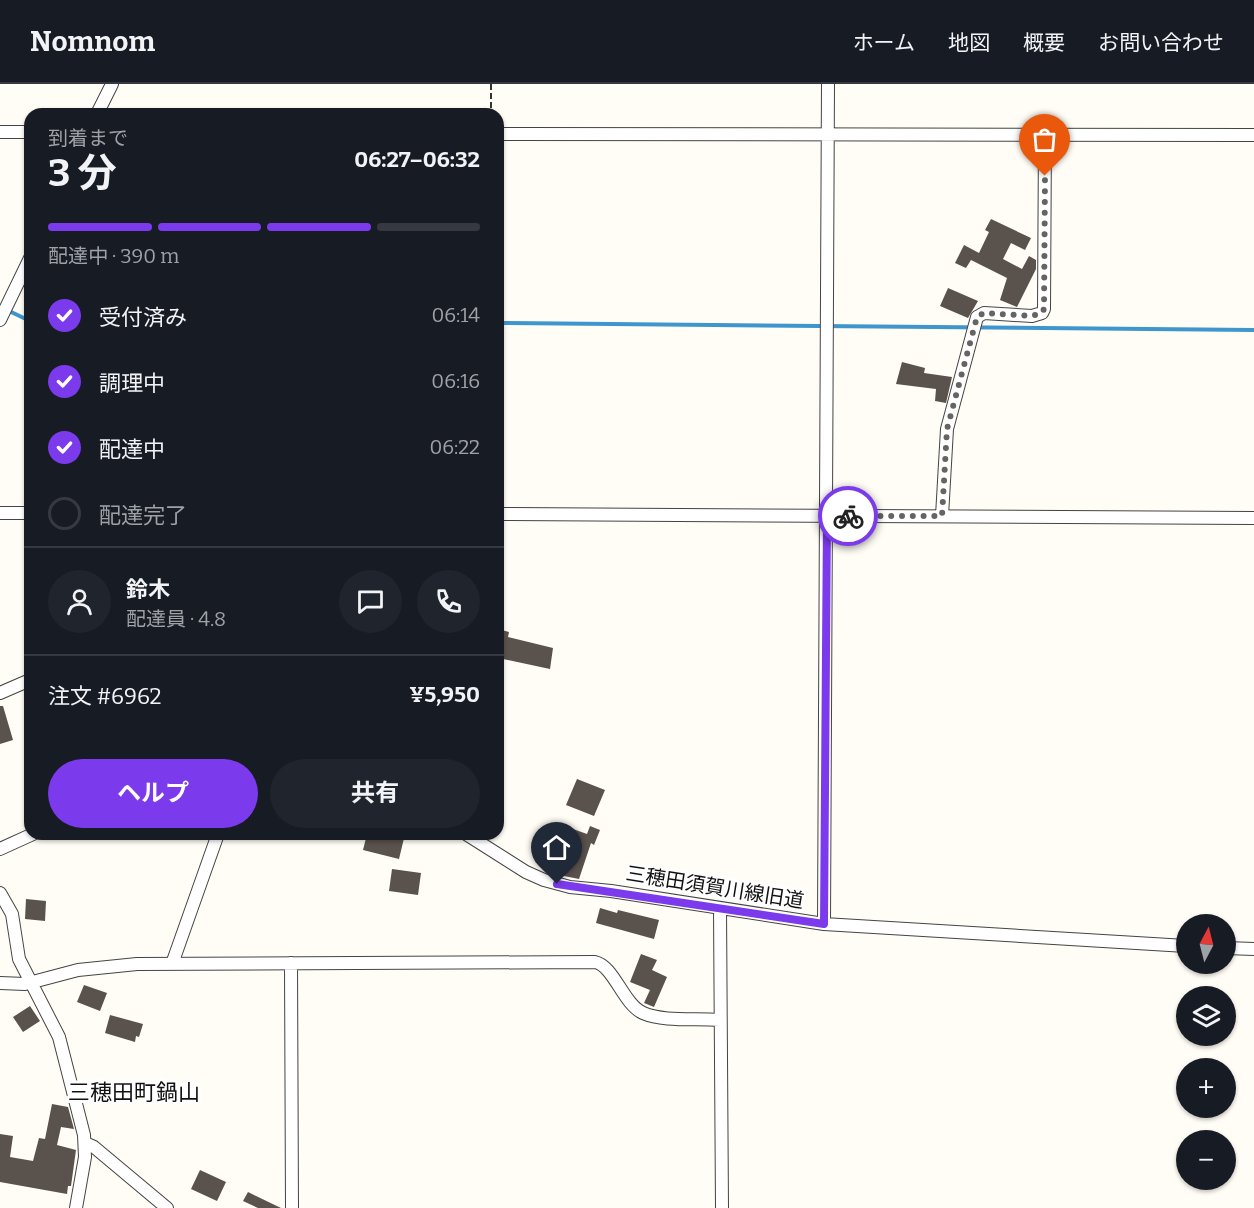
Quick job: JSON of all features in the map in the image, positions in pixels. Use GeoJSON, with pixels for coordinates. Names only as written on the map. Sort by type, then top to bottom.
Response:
{"type":"FeatureCollection","features":[{"type":"Feature","properties":{"kind":"street"},"geometry":{"type":"LineString","coordinates":[[100,108],[111,84]]}},
{"type":"Feature","properties":{"kind":"street"},"geometry":{"type":"LineString","coordinates":[[824,924],[828,84]]}},
{"type":"Feature","properties":{"kind":"street"},"geometry":{"type":"LineString","coordinates":[[0,132],[24,132]]}},
{"type":"Feature","properties":{"kind":"street"},"geometry":{"type":"LineString","coordinates":[[504,134],[1254,135]]}},
{"type":"Feature","properties":{"kind":"street"},"geometry":{"type":"LineString","coordinates":[[942,516],[947,429],[977,317],[984,313],[1032,316],[1042,313],[1044,309],[1045,134]]}},
{"type":"Feature","properties":{"kind":"street"},"geometry":{"type":"LineString","coordinates":[[0,320],[24,270]]}},
{"type":"Feature","properties":{"kind":"street"},"geometry":{"type":"LineString","coordinates":[[0,513],[24,513]]}},
{"type":"Feature","properties":{"kind":"street"},"geometry":{"type":"LineString","coordinates":[[504,514],[1254,518]]}},
{"type":"Feature","properties":{"kind":"street"},"geometry":{"type":"LineString","coordinates":[[0,693],[24,683]]}},
{"type":"Feature","properties":{"kind":"street"},"geometry":{"type":"LineString","coordinates":[[0,849],[24,838]]}},
{"type":"Feature","properties":{"kind":"street"},"geometry":{"type":"LineString","coordinates":[[172,964],[216,840]]}},
{"type":"Feature","properties":{"kind":"street","name":"三穂田須賀川線旧道"},"geometry":{"type":"LineString","coordinates":[[476,840],[544,880],[570,887],[611,891],[824,924],[1176,945]]}},
{"type":"Feature","properties":{"kind":"street"},"geometry":{"type":"LineString","coordinates":[[0,893],[12,914],[19,958],[59,1037],[86,1143],[76,1208]]}},
{"type":"Feature","properties":{"kind":"street"},"geometry":{"type":"LineString","coordinates":[[720,909],[722,1208]]}},
{"type":"Feature","properties":{"kind":"street"},"geometry":{"type":"LineString","coordinates":[[1236,948],[1254,949]]}},
{"type":"Feature","properties":{"kind":"street"},"geometry":{"type":"LineString","coordinates":[[291,963],[292,1208]]}},
{"type":"Feature","properties":{"kind":"street"},"geometry":{"type":"LineString","coordinates":[[0,983],[14,985],[33,982],[78,970],[172,964],[595,963],[603,965],[631,1004],[642,1012],[661,1017],[719,1020]]}},
{"type":"Feature","properties":{"kind":"street"},"geometry":{"type":"LineString","coordinates":[[86,1143],[94,1147],[167,1208]]}},
{"type":"Feature","properties":{"kind":"path"},"geometry":{"type":"LineString","coordinates":[[491,84],[491,108]]}},
{"type":"Feature","properties":{"kind":"building"},"geometry":{"type":"Polygon","coordinates":[[[991,219],[1031,238],[1025,250],[1011,243],[1003,259],[1022,269],[1029,256],[1036,260],[1036,269],[1017,307],[1000,300],[1007,278],[971,260],[966,268],[955,263],[964,245],[979,253],[989,232],[985,230],[991,219]]]}},
{"type":"Feature","properties":{"kind":"building"},"geometry":{"type":"Polygon","coordinates":[[[948,288],[978,301],[968,318],[940,306],[948,288]]]}},
{"type":"Feature","properties":{"kind":"building"},"geometry":{"type":"Polygon","coordinates":[[[902,362],[925,368],[924,373],[952,377],[946,403],[935,401],[936,389],[896,384],[902,362]]]}},
{"type":"Feature","properties":{"kind":"building"},"geometry":{"type":"Polygon","coordinates":[[[504,631],[509,632],[508,637],[553,648],[550,669],[504,659],[504,631]]]}},
{"type":"Feature","properties":{"kind":"building"},"geometry":{"type":"Polygon","coordinates":[[[0,706],[3,706],[13,740],[0,744],[0,706]]]}},
{"type":"Feature","properties":{"kind":"building"},"geometry":{"type":"Polygon","coordinates":[[[577,779],[605,790],[594,816],[566,805],[577,779]]]}},
{"type":"Feature","properties":{"kind":"building"},"geometry":{"type":"Polygon","coordinates":[[[590,826],[600,830],[594,845],[591,843],[579,879],[564,876],[569,855],[560,852],[570,828],[587,834],[590,826]]]}},
{"type":"Feature","properties":{"kind":"building"},"geometry":{"type":"Polygon","coordinates":[[[366,840],[404,840],[399,859],[363,850],[366,840]]]}},
{"type":"Feature","properties":{"kind":"building"},"geometry":{"type":"Polygon","coordinates":[[[392,869],[421,873],[418,895],[389,891],[392,869]]]}},
{"type":"Feature","properties":{"kind":"building"},"geometry":{"type":"Polygon","coordinates":[[[26,899],[46,901],[45,921],[25,919],[26,899]]]}},
{"type":"Feature","properties":{"kind":"building"},"geometry":{"type":"Polygon","coordinates":[[[600,908],[659,920],[654,939],[596,923],[600,908]]]}},
{"type":"Feature","properties":{"kind":"building"},"geometry":{"type":"Polygon","coordinates":[[[641,954],[657,960],[652,970],[667,977],[654,1007],[644,1003],[650,990],[630,982],[641,954]]]}},
{"type":"Feature","properties":{"kind":"building"},"geometry":{"type":"Polygon","coordinates":[[[84,985],[107,993],[100,1011],[77,1002],[84,985]]]}},
{"type":"Feature","properties":{"kind":"building"},"geometry":{"type":"Polygon","coordinates":[[[30,1006],[40,1021],[23,1032],[13,1017],[30,1006]]]}},
{"type":"Feature","properties":{"kind":"building"},"geometry":{"type":"Polygon","coordinates":[[[110,1015],[143,1024],[135,1042],[105,1033],[110,1015]]]}},
{"type":"Feature","properties":{"kind":"building"},"geometry":{"type":"Polygon","coordinates":[[[52,1104],[68,1107],[74,1129],[61,1127],[57,1145],[76,1150],[71,1186],[68,1186],[67,1194],[0,1182],[0,1134],[13,1136],[10,1157],[33,1161],[39,1138],[45,1139],[52,1104]]]}},
{"type":"Feature","properties":{"kind":"building"},"geometry":{"type":"Polygon","coordinates":[[[200,1170],[226,1182],[217,1201],[191,1189],[200,1170]]]}},
{"type":"Feature","properties":{"kind":"building"},"geometry":{"type":"Polygon","coordinates":[[[248,1192],[281,1208],[258,1208],[243,1201],[248,1192]]]}},
{"type":"Feature","properties":{"kind":"waterway"},"geometry":{"type":"LineString","coordinates":[[7,310],[24,318]]}},
{"type":"Feature","properties":{"kind":"waterway"},"geometry":{"type":"LineString","coordinates":[[504,323],[1254,330]]}},
{"type":"Feature","properties":{"kind":"way so far"},"geometry":{"type":"LineString","coordinates":[[848,516],[942,516],[947,429],[977,317],[984,313],[1032,316],[1042,313],[1044,309],[1045,176]]}},
{"type":"Feature","properties":{"kind":"district","name":"三穂田町鍋山"},"geometry":{"type":"Point","coordinates":[134,1092]}},
{"type":"Feature","properties":{"kind":"route"},"geometry":{"type":"LineString","coordinates":[[557,884],[824,924],[827,516],[848,516]]}}]}
